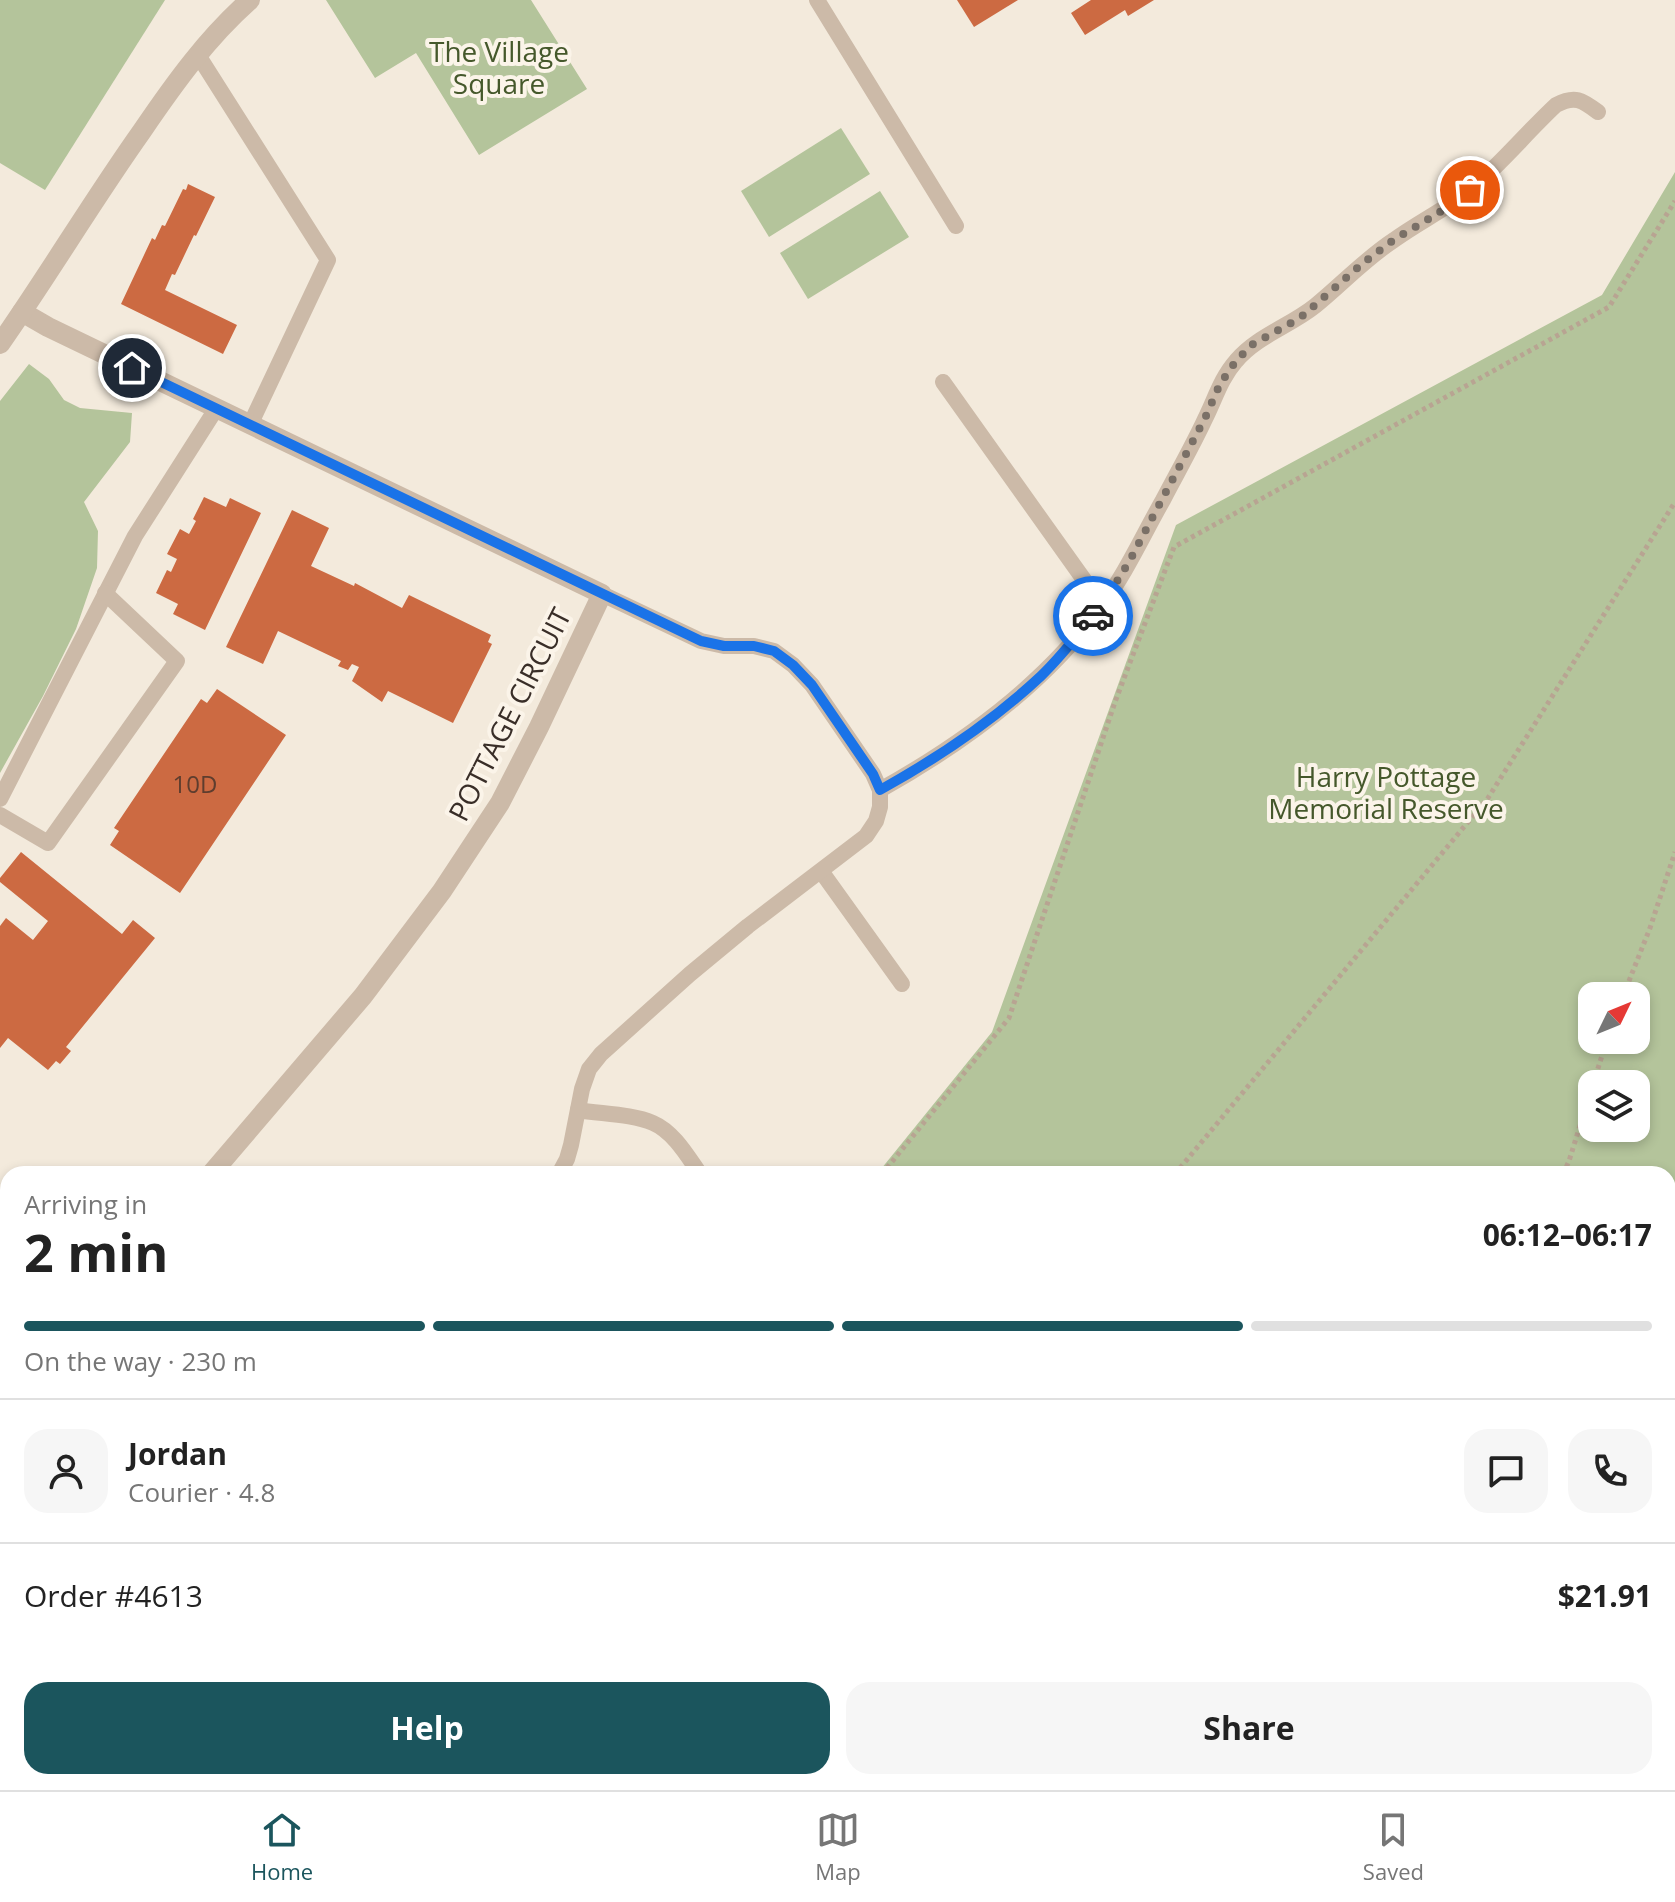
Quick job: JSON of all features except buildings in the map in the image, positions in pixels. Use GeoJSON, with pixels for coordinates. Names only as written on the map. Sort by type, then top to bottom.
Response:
{"type":"FeatureCollection","features":[{"type":"Feature","properties":{"kind":"street"},"geometry":{"type":"LineString","coordinates":[[0,344],[125,154],[169,92],[239,4]]}},
{"type":"Feature","properties":{"kind":"street","name":"POTTAGE CIRCUIT"},"geometry":{"type":"LineString","coordinates":[[22,312],[216,409],[602,594],[500,803],[442,891],[363,996],[218,1166]]}},
{"type":"Feature","properties":{"kind":"lane"},"geometry":{"type":"LineString","coordinates":[[817,0],[956,226]]}},
{"type":"Feature","properties":{"kind":"lane"},"geometry":{"type":"LineString","coordinates":[[198,55],[328,260],[250,425]]}},
{"type":"Feature","properties":{"kind":"lane"},"geometry":{"type":"LineString","coordinates":[[880,790],[914,771],[996,714],[1041,675],[1102,605],[1174,479],[1220,384],[1253,344],[1300,318],[1363,263],[1470,190],[1556,105],[1578,99],[1598,112]]}},
{"type":"Feature","properties":{"kind":"lane"},"geometry":{"type":"LineString","coordinates":[[943,382],[1102,605]]}},
{"type":"Feature","properties":{"kind":"lane"},"geometry":{"type":"LineString","coordinates":[[0,799],[135,536],[216,409]]}},
{"type":"Feature","properties":{"kind":"lane"},"geometry":{"type":"LineString","coordinates":[[0,815],[48,843],[177,661],[105,593]]}},
{"type":"Feature","properties":{"kind":"lane"},"geometry":{"type":"LineString","coordinates":[[563,1166],[589,1069],[610,1045],[748,926],[866,836],[876,821],[880,807],[880,790],[873,774],[812,685],[793,665],[774,651],[701,641],[602,594]]}},
{"type":"Feature","properties":{"kind":"lane"},"geometry":{"type":"LineString","coordinates":[[821,871],[902,984]]}},
{"type":"Feature","properties":{"kind":"lane"},"geometry":{"type":"LineString","coordinates":[[578,1110],[654,1123],[666,1131],[694,1166]]}},
{"type":"Feature","properties":{"kind":"path"},"geometry":{"type":"LineString","coordinates":[[889,1166],[1009,1018],[1115,702],[1174,547],[1609,307],[1675,201]]}},
{"type":"Feature","properties":{"kind":"path"},"geometry":{"type":"LineString","coordinates":[[1182,1166],[1488,798],[1675,502]]}},
{"type":"Feature","properties":{"kind":"path"},"geometry":{"type":"LineString","coordinates":[[1629,982],[1675,852]]}},
{"type":"Feature","properties":{"kind":"path"},"geometry":{"type":"LineString","coordinates":[[1567,1166],[1578,1132]]}},
{"type":"Feature","properties":{"kind":"green space"},"geometry":{"type":"Polygon","coordinates":[[[0,0],[165,0],[45,190],[0,163],[0,0]]]}},
{"type":"Feature","properties":{"kind":"green space","name":"The Village Square"},"geometry":{"type":"Polygon","coordinates":[[[326,0],[531,0],[587,89],[479,155],[416,53],[375,78],[326,0]]]}},
{"type":"Feature","properties":{"kind":"green space"},"geometry":{"type":"Polygon","coordinates":[[[841,128],[870,174],[769,237],[741,191],[841,128]]]}},
{"type":"Feature","properties":{"kind":"green space","name":"Harry Pottage Memorial Reserve"},"geometry":{"type":"Polygon","coordinates":[[[1675,172],[1675,1166],[883,1166],[992,1032],[1176,525],[1602,295],[1675,172]]]}},
{"type":"Feature","properties":{"kind":"green space"},"geometry":{"type":"Polygon","coordinates":[[[880,191],[909,237],[808,299],[780,253],[880,191]]]}},
{"type":"Feature","properties":{"kind":"green space"},"geometry":{"type":"Polygon","coordinates":[[[29,364],[49,379],[64,400],[80,408],[132,413],[130,442],[84,502],[98,531],[97,568],[76,629],[0,773],[0,401],[29,364]]]}},
{"type":"Feature","properties":{"kind":"way so far"},"geometry":{"type":"LineString","coordinates":[[1093,616],[1129,562],[1220,384],[1236,361],[1253,344],[1300,318],[1395,239],[1470,190]]}},
{"type":"Feature","properties":{"kind":"route"},"geometry":{"type":"LineString","coordinates":[[132,368],[701,641],[774,651],[812,685],[873,774],[880,790],[914,771],[996,714],[1041,675],[1093,616]]}}]}
